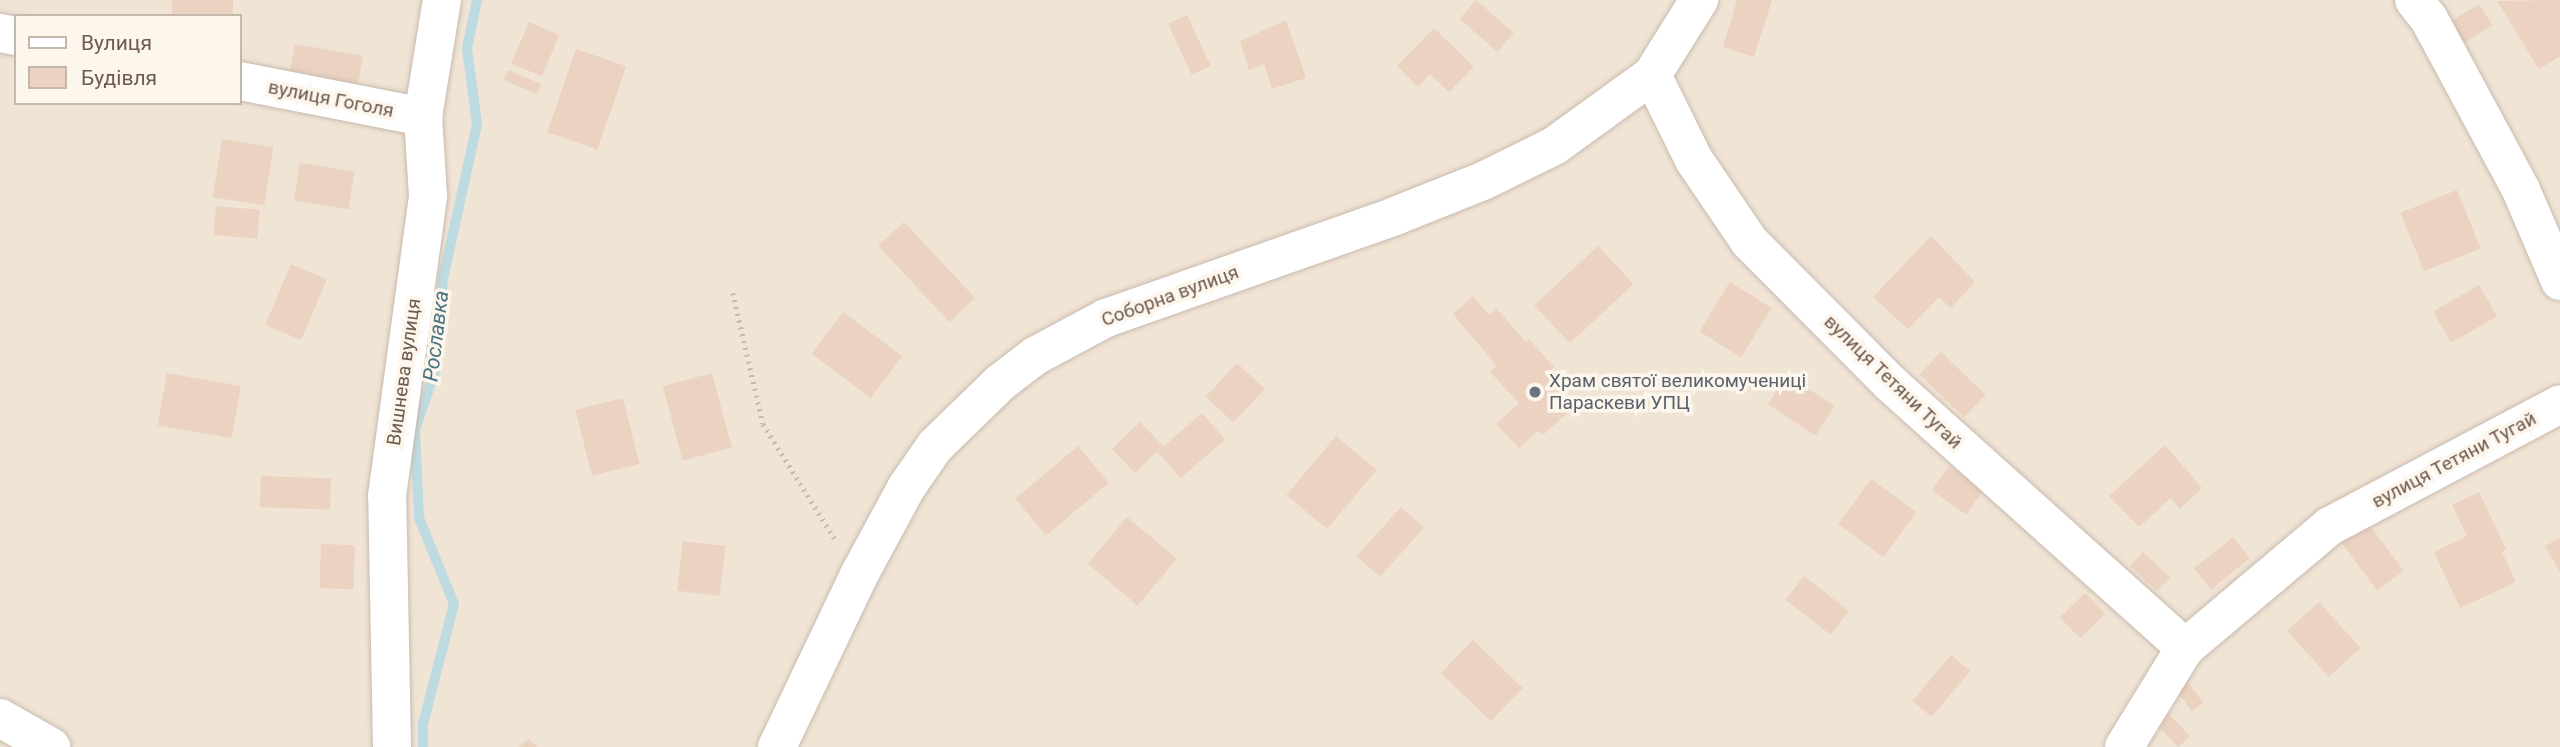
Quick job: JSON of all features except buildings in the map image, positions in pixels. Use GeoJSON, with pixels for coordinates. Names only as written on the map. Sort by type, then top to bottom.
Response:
{"type":"FeatureCollection","features":[{"type":"Feature","properties":{"kind":"street","name":"Вишнева вулиця"},"geometry":{"type":"LineString","coordinates":[[392,747],[387,496],[428,196],[423,117],[442,0]]}},
{"type":"Feature","properties":{"kind":"street","name":"Соборна вулиця"},"geometry":{"type":"LineString","coordinates":[[778,747],[859,575],[906,488],[935,446],[967,411],[1035,356],[1106,318],[1483,181],[1553,146],[1653,75],[1699,0]]}},
{"type":"Feature","properties":{"kind":"street"},"geometry":{"type":"LineString","coordinates":[[2414,0],[2429,19],[2521,190],[2560,281]]}},
{"type":"Feature","properties":{"kind":"street","name":"вулиця Тетяни Тугай"},"geometry":{"type":"LineString","coordinates":[[1653,75],[1694,160],[1749,241],[1889,383],[2185,648]]}},
{"type":"Feature","properties":{"kind":"street","name":"вулиця Гоголя"},"geometry":{"type":"LineString","coordinates":[[242,80],[423,117]]}},
{"type":"Feature","properties":{"kind":"street","name":"вулиця Тетяни Тугай"},"geometry":{"type":"LineString","coordinates":[[2124,747],[2185,648],[2330,526],[2560,404]]}},
{"type":"Feature","properties":{"kind":"street"},"geometry":{"type":"LineString","coordinates":[[0,718],[51,747]]}},
{"type":"Feature","properties":{"kind":"path"},"geometry":{"type":"LineString","coordinates":[[733,293],[763,424],[859,575]]}},
{"type":"Feature","properties":{"kind":"shaded area"},"geometry":{"type":"Polygon","coordinates":[[[0,0],[2560,0],[2560,747],[0,747],[0,0]]]}},
{"type":"Feature","properties":{"kind":"waterway","name":"Рославка"},"geometry":{"type":"LineString","coordinates":[[423,747],[423,724],[454,604],[419,518],[415,429],[435,372],[443,279],[477,125],[467,48],[477,0]]}},
{"type":"Feature","properties":{"kind":"place","name":"Храм святої великомучениці Параскеви УПЦ"},"geometry":{"type":"Point","coordinates":[1535,392]}}]}
